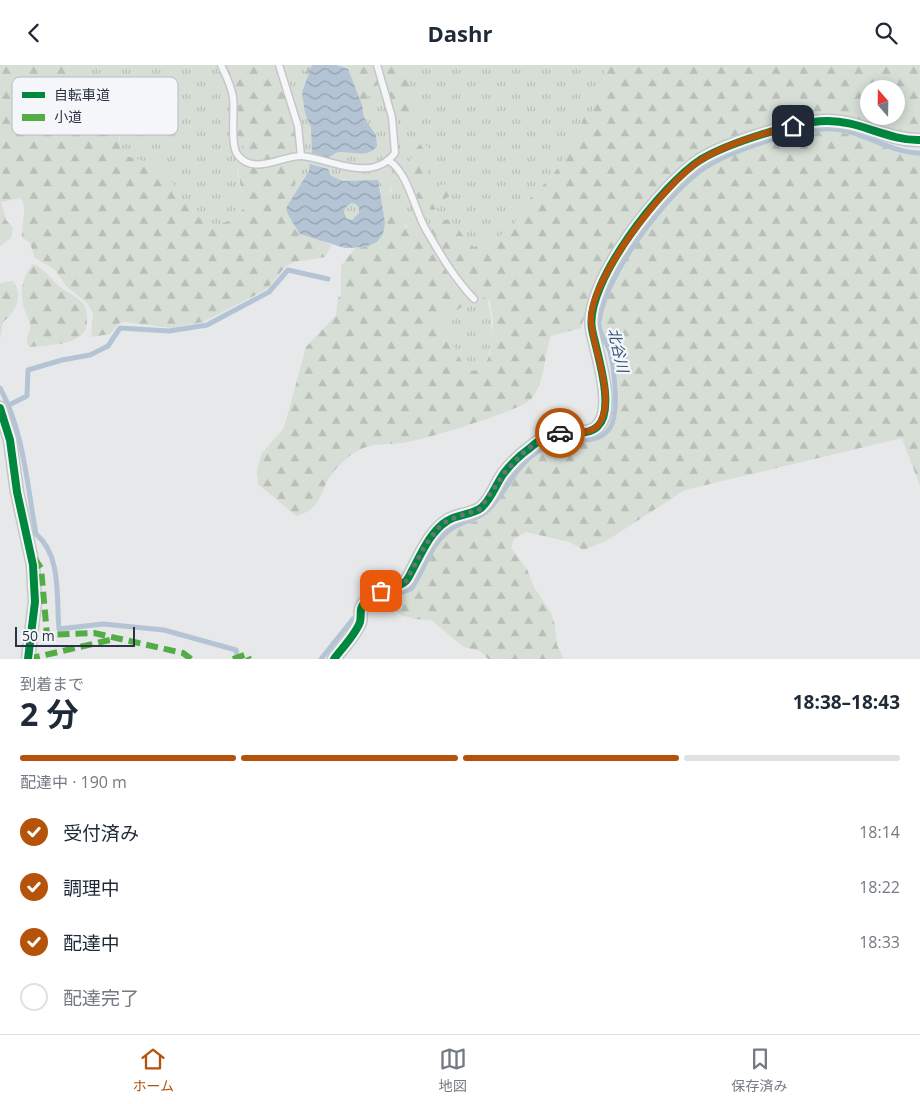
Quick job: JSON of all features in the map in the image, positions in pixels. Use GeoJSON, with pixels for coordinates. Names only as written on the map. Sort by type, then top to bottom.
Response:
{"type":"FeatureCollection","features":[{"type":"Feature","properties":{"kind":"street"},"geometry":{"type":"LineString","coordinates":[[334,659],[360,623],[359,611],[364,603],[381,591],[406,581],[426,544],[440,526],[448,520],[480,509],[505,472],[533,445],[555,434],[591,431],[599,426],[603,416],[605,395],[591,318],[598,295],[628,237],[669,189],[691,167],[701,159],[769,132],[825,121],[841,121],[902,138],[920,140]]}},
{"type":"Feature","properties":{"kind":"street"},"geometry":{"type":"LineString","coordinates":[[0,408],[10,440],[17,492],[32,565],[35,601],[28,659]]}},
{"type":"Feature","properties":{"kind":"lane"},"geometry":{"type":"LineString","coordinates":[[221,65],[229,81],[232,96],[234,146],[238,154],[251,164],[262,165],[301,156],[352,168],[375,166],[389,161],[395,153],[392,117],[377,65]]}},
{"type":"Feature","properties":{"kind":"lane"},"geometry":{"type":"LineString","coordinates":[[279,65],[298,126],[301,156]]}},
{"type":"Feature","properties":{"kind":"lane"},"geometry":{"type":"LineString","coordinates":[[389,161],[395,164],[401,172],[424,227],[456,280],[474,299]]}},
{"type":"Feature","properties":{"kind":"green space"},"geometry":{"type":"Polygon","coordinates":[[[0,65],[67,65],[74,77],[12,77],[12,135],[118,135],[122,155],[144,162],[159,170],[171,181],[196,215],[215,226],[236,218],[244,207],[237,163],[252,167],[292,163],[297,170],[292,198],[286,208],[289,215],[300,234],[326,240],[326,243],[332,245],[325,257],[294,262],[286,266],[267,289],[203,322],[171,328],[124,322],[118,324],[110,334],[91,337],[93,313],[87,303],[66,286],[55,270],[35,258],[30,243],[22,237],[24,207],[21,198],[1,202],[6,220],[13,228],[11,238],[0,246],[0,65]]]}},
{"type":"Feature","properties":{"kind":"green space"},"geometry":{"type":"Polygon","coordinates":[[[67,65],[603,65],[605,82],[593,113],[584,117],[568,154],[552,176],[526,202],[513,227],[493,241],[474,247],[465,240],[487,296],[492,331],[490,349],[484,368],[468,372],[439,323],[439,311],[457,310],[464,294],[456,287],[445,267],[414,228],[404,224],[395,213],[387,199],[393,187],[379,178],[380,183],[355,248],[347,248],[325,241],[296,228],[286,163],[252,167],[240,162],[237,168],[244,207],[236,218],[215,226],[199,219],[146,162],[122,155],[119,135],[178,135],[178,77],[74,77],[67,65]]]}},
{"type":"Feature","properties":{"kind":"green space"},"geometry":{"type":"Polygon","coordinates":[[[226,65],[275,65],[294,122],[294,144],[290,152],[269,160],[251,160],[236,134],[238,115],[235,92],[226,65]]]}},
{"type":"Feature","properties":{"kind":"green space"},"geometry":{"type":"Polygon","coordinates":[[[304,65],[312,65],[308,80],[304,79],[304,65]]]}},
{"type":"Feature","properties":{"kind":"green space"},"geometry":{"type":"Polygon","coordinates":[[[336,65],[375,65],[379,82],[368,98],[371,114],[369,121],[364,118],[350,71],[336,65]]]}},
{"type":"Feature","properties":{"kind":"green space"},"geometry":{"type":"Polygon","coordinates":[[[380,65],[404,65],[419,116],[412,119],[394,109],[380,65]]]}},
{"type":"Feature","properties":{"kind":"green space"},"geometry":{"type":"Polygon","coordinates":[[[603,65],[920,65],[920,137],[869,125],[905,125],[905,80],[860,80],[860,123],[840,118],[725,145],[665,188],[587,308],[581,328],[551,336],[542,376],[532,398],[494,417],[453,430],[408,442],[377,445],[359,450],[342,462],[332,474],[315,506],[296,516],[258,484],[257,469],[262,453],[284,428],[306,347],[336,315],[338,298],[341,295],[341,266],[355,248],[365,247],[385,223],[381,208],[379,178],[386,174],[394,180],[387,199],[400,221],[406,227],[420,227],[456,287],[464,294],[468,303],[457,310],[439,311],[439,323],[468,372],[484,368],[490,353],[493,321],[490,302],[486,298],[477,295],[458,277],[428,225],[449,219],[474,247],[493,241],[513,227],[526,202],[552,176],[568,154],[584,117],[593,113],[605,82],[603,65]]]}},
{"type":"Feature","properties":{"kind":"green space"},"geometry":{"type":"Polygon","coordinates":[[[823,131],[848,134],[895,151],[920,155],[920,486],[902,438],[685,490],[606,541],[583,550],[570,542],[526,532],[514,539],[511,548],[527,569],[534,587],[551,613],[555,625],[557,645],[564,659],[488,659],[480,651],[464,647],[431,620],[414,619],[401,615],[387,605],[388,601],[410,593],[417,586],[435,549],[445,536],[454,529],[480,519],[490,512],[524,466],[540,452],[558,443],[598,439],[611,431],[617,415],[618,387],[611,348],[602,324],[606,301],[628,257],[661,212],[678,193],[711,166],[737,154],[766,144],[823,131]]]}},
{"type":"Feature","properties":{"kind":"green space"},"geometry":{"type":"Polygon","coordinates":[[[422,143],[429,148],[427,186],[430,190],[443,184],[448,186],[451,195],[443,200],[437,209],[432,210],[417,198],[412,189],[410,179],[411,159],[415,150],[422,143]]]}},
{"type":"Feature","properties":{"kind":"green space"},"geometry":{"type":"Polygon","coordinates":[[[33,264],[59,286],[79,299],[84,305],[87,314],[86,329],[75,339],[66,343],[47,346],[30,347],[28,344],[30,324],[23,305],[22,292],[26,274],[33,264]]]}},
{"type":"Feature","properties":{"kind":"green space"},"geometry":{"type":"Polygon","coordinates":[[[13,281],[18,292],[17,303],[11,314],[3,322],[0,340],[0,283],[13,281]]]}},
{"type":"Feature","properties":{"kind":"water"},"geometry":{"type":"Polygon","coordinates":[[[312,65],[336,65],[348,69],[362,105],[364,118],[376,135],[377,146],[373,150],[364,153],[339,152],[328,158],[312,153],[311,127],[305,113],[302,92],[312,65]]]}},
{"type":"Feature","properties":{"kind":"water"},"geometry":{"type":"Polygon","coordinates":[[[310,164],[328,169],[331,176],[343,181],[378,180],[385,223],[383,234],[377,242],[365,247],[345,248],[300,234],[286,208],[309,171],[310,164]],[[351,203],[345,208],[344,213],[347,219],[352,220],[359,213],[359,208],[356,204],[351,203]]]}},
{"type":"Feature","properties":{"kind":"waterway","name":"北谷川"},"geometry":{"type":"LineString","coordinates":[[374,604],[411,589],[435,545],[441,538],[452,528],[486,512],[523,464],[537,452],[555,442],[600,437],[610,428],[615,412],[615,390],[610,352],[599,326],[603,303],[612,282],[640,237],[656,215],[690,179],[717,161],[763,142],[796,133],[824,129],[848,131],[907,152],[920,153]]}},
{"type":"Feature","properties":{"kind":"waterway"},"geometry":{"type":"LineString","coordinates":[[9,405],[27,396],[28,370],[62,360],[90,355],[108,346],[120,328],[169,331],[207,325],[269,292],[288,270],[328,279]]}},
{"type":"Feature","properties":{"kind":"waterway"},"geometry":{"type":"LineString","coordinates":[[0,388],[20,441],[36,534],[44,543],[54,565],[59,629],[103,624],[164,630],[236,650],[238,659]]}},
{"type":"Feature","properties":{"kind":"waterway","name":"北谷川"},"geometry":{"type":"LineString","coordinates":[[321,659],[353,619]]}},
{"type":"Feature","properties":{"kind":"marked path"},"geometry":{"type":"LineString","coordinates":[[34,558],[41,568],[47,635],[94,633],[183,653],[191,659]]}},
{"type":"Feature","properties":{"kind":"marked path"},"geometry":{"type":"LineString","coordinates":[[28,659],[114,639]]}},
{"type":"Feature","properties":{"kind":"marked path"},"geometry":{"type":"LineString","coordinates":[[233,659],[247,654],[249,659]]}},
{"type":"Feature","properties":{"kind":"cycle path"},"geometry":{"type":"LineString","coordinates":[[334,659],[358,627],[361,609],[366,601],[406,581],[427,542],[441,525],[455,517],[481,508],[488,501],[507,470],[519,457],[538,442],[559,434],[589,431],[598,426],[603,418],[605,393],[592,329],[593,310],[600,287],[629,236],[647,212],[684,172],[712,153],[744,140],[779,129],[813,122],[826,121],[850,124],[896,137],[920,140]]}},
{"type":"Feature","properties":{"kind":"cycle path"},"geometry":{"type":"LineString","coordinates":[[0,408],[10,440],[17,492],[33,565],[35,602],[28,659]]}},
{"type":"Feature","properties":{"kind":"way so far"},"geometry":{"type":"LineString","coordinates":[[381,591],[406,581],[426,544],[440,526],[456,516],[480,509],[505,472],[522,454],[533,445],[560,433]]}},
{"type":"Feature","properties":{"kind":"route"},"geometry":{"type":"LineString","coordinates":[[560,433],[591,431],[599,426],[603,416],[605,395],[591,318],[606,277],[617,255],[639,222],[669,189],[701,159],[745,141],[793,126]]}}]}
